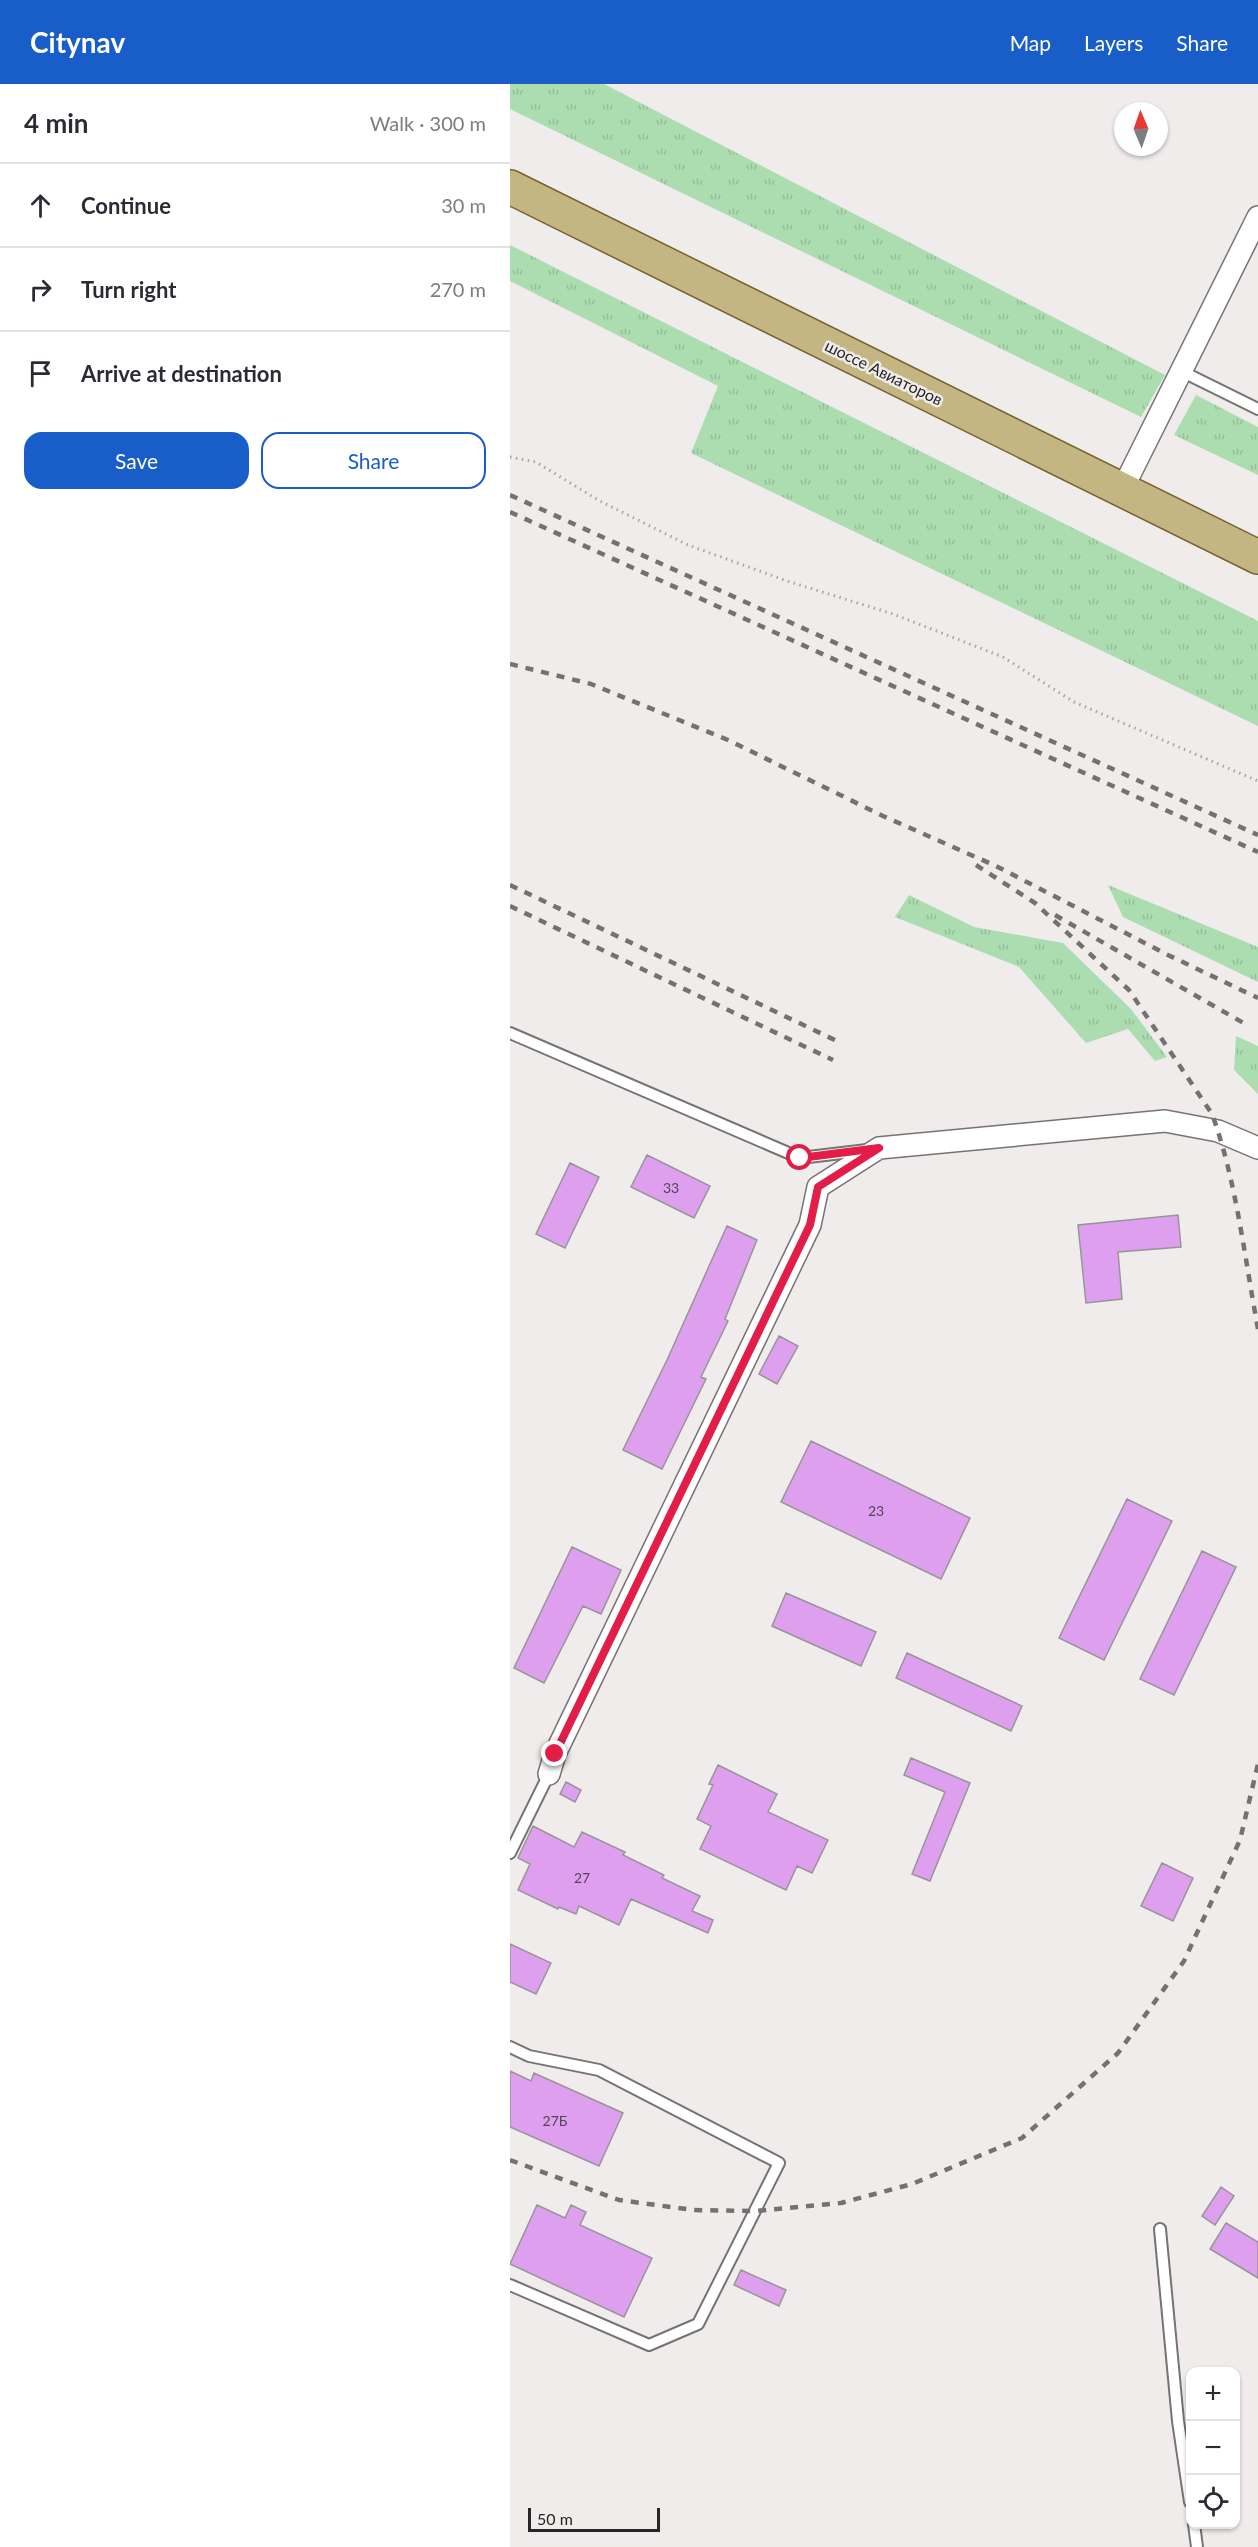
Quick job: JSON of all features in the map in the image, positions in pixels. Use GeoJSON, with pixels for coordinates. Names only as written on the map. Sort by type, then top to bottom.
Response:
{"type":"FeatureCollection","features":[{"type":"Feature","properties":{"kind":"main road","name":"шоссе Авиаторов"},"geometry":{"type":"LineString","coordinates":[[510,188],[1258,557]]}},
{"type":"Feature","properties":{"kind":"main road","name":"шоссе Авиаторов"},"geometry":{"type":"LineString","coordinates":[[510,208],[1258,576]]}},
{"type":"Feature","properties":{"kind":"street"},"geometry":{"type":"LineString","coordinates":[[1122,490],[1258,217]]}},
{"type":"Feature","properties":{"kind":"street"},"geometry":{"type":"LineString","coordinates":[[549,1774],[560,1745],[810,1225],[818,1187],[879,1148],[1166,1121],[1218,1131],[1258,1148]]}},
{"type":"Feature","properties":{"kind":"lane"},"geometry":{"type":"LineString","coordinates":[[1181,371],[1257,406]]}},
{"type":"Feature","properties":{"kind":"lane"},"geometry":{"type":"LineString","coordinates":[[510,1034],[800,1158],[879,1148]]}},
{"type":"Feature","properties":{"kind":"lane"},"geometry":{"type":"LineString","coordinates":[[510,1853],[549,1774]]}},
{"type":"Feature","properties":{"kind":"lane"},"geometry":{"type":"LineString","coordinates":[[510,2047],[529,2056],[599,2070],[778,2163],[698,2324],[649,2345],[510,2285]]}},
{"type":"Feature","properties":{"kind":"lane"},"geometry":{"type":"LineString","coordinates":[[1161,2229],[1178,2421],[1187,2475]]}},
{"type":"Feature","properties":{"kind":"lane"},"geometry":{"type":"LineString","coordinates":[[1195,2529],[1197,2547]]}},
{"type":"Feature","properties":{"kind":"path"},"geometry":{"type":"LineString","coordinates":[[510,457],[536,462],[598,500],[688,545],[787,581],[893,614],[1003,657],[1074,702],[1258,782]]}},
{"type":"Feature","properties":{"kind":"green space"},"geometry":{"type":"Polygon","coordinates":[[[510,84],[604,84],[1165,375],[1141,417],[510,109],[510,84]]]}},
{"type":"Feature","properties":{"kind":"green space"},"geometry":{"type":"Polygon","coordinates":[[[510,245],[1258,621],[1258,726],[691,453],[718,386],[510,281],[510,245]]]}},
{"type":"Feature","properties":{"kind":"green space"},"geometry":{"type":"Polygon","coordinates":[[[1196,395],[1258,427],[1258,475],[1174,435],[1196,395]]]}},
{"type":"Feature","properties":{"kind":"green space"},"geometry":{"type":"Polygon","coordinates":[[[1108,885],[1258,947],[1258,982],[1123,917],[1108,885]]]}},
{"type":"Feature","properties":{"kind":"green space"},"geometry":{"type":"Polygon","coordinates":[[[909,895],[974,927],[1063,943],[1131,1009],[1167,1057],[1155,1061],[1128,1029],[1086,1043],[1019,967],[895,917],[909,895]]]}},
{"type":"Feature","properties":{"kind":"green space"},"geometry":{"type":"Polygon","coordinates":[[[1236,1036],[1258,1046],[1258,1094],[1234,1070],[1236,1036]]]}},
{"type":"Feature","properties":{"kind":"building"},"geometry":{"type":"Polygon","coordinates":[[[647,1155],[710,1186],[694,1218],[631,1187],[647,1155]]]}},
{"type":"Feature","properties":{"kind":"building"},"geometry":{"type":"Polygon","coordinates":[[[570,1163],[599,1177],[565,1248],[536,1234],[570,1163]]]}},
{"type":"Feature","properties":{"kind":"building"},"geometry":{"type":"Polygon","coordinates":[[[1178,1215],[1181,1247],[1118,1252],[1122,1299],[1086,1303],[1078,1225],[1178,1215]]]}},
{"type":"Feature","properties":{"kind":"building"},"geometry":{"type":"Polygon","coordinates":[[[727,1226],[757,1240],[725,1319],[728,1321],[701,1377],[706,1379],[662,1469],[623,1450],[667,1360],[727,1226]]]}},
{"type":"Feature","properties":{"kind":"building"},"geometry":{"type":"Polygon","coordinates":[[[779,1336],[798,1346],[777,1384],[759,1374],[779,1336]]]}},
{"type":"Feature","properties":{"kind":"building"},"geometry":{"type":"Polygon","coordinates":[[[811,1441],[970,1518],[941,1579],[781,1502],[811,1441]]]}},
{"type":"Feature","properties":{"kind":"building"},"geometry":{"type":"Polygon","coordinates":[[[1127,1499],[1172,1521],[1104,1660],[1059,1638],[1127,1499]]]}},
{"type":"Feature","properties":{"kind":"building"},"geometry":{"type":"Polygon","coordinates":[[[572,1547],[621,1570],[601,1614],[583,1606],[544,1683],[514,1668],[572,1547]]]}},
{"type":"Feature","properties":{"kind":"building"},"geometry":{"type":"Polygon","coordinates":[[[1202,1551],[1236,1567],[1174,1695],[1140,1679],[1202,1551]]]}},
{"type":"Feature","properties":{"kind":"building"},"geometry":{"type":"Polygon","coordinates":[[[786,1593],[876,1632],[861,1666],[772,1626],[786,1593]]]}},
{"type":"Feature","properties":{"kind":"building"},"geometry":{"type":"Polygon","coordinates":[[[907,1653],[1022,1706],[1011,1731],[896,1678],[907,1653]]]}},
{"type":"Feature","properties":{"kind":"building"},"geometry":{"type":"Polygon","coordinates":[[[911,1758],[970,1783],[930,1881],[912,1874],[945,1792],[904,1775],[911,1758]]]}},
{"type":"Feature","properties":{"kind":"building"},"geometry":{"type":"Polygon","coordinates":[[[718,1765],[777,1794],[768,1812],[828,1840],[812,1873],[797,1866],[786,1890],[700,1849],[711,1826],[697,1819],[713,1785],[709,1784],[718,1765]]]}},
{"type":"Feature","properties":{"kind":"building"},"geometry":{"type":"Polygon","coordinates":[[[566,1782],[581,1790],[575,1802],[560,1794],[566,1782]]]}},
{"type":"Feature","properties":{"kind":"building"},"geometry":{"type":"Polygon","coordinates":[[[533,1826],[574,1847],[582,1832],[625,1852],[623,1855],[664,1875],[662,1878],[700,1896],[692,1911],[713,1920],[708,1933],[631,1899],[619,1925],[579,1906],[576,1914],[559,1907],[558,1909],[518,1890],[530,1864],[518,1858],[533,1826]]]}},
{"type":"Feature","properties":{"kind":"building"},"geometry":{"type":"Polygon","coordinates":[[[1162,1863],[1193,1878],[1173,1921],[1141,1906],[1162,1863]]]}},
{"type":"Feature","properties":{"kind":"building"},"geometry":{"type":"Polygon","coordinates":[[[510,1944],[551,1963],[536,1994],[510,1982],[510,1944]]]}},
{"type":"Feature","properties":{"kind":"building"},"geometry":{"type":"Polygon","coordinates":[[[510,2071],[531,2081],[534,2073],[623,2113],[599,2166],[510,2127],[510,2071]]]}},
{"type":"Feature","properties":{"kind":"building"},"geometry":{"type":"Polygon","coordinates":[[[1221,2187],[1234,2196],[1215,2225],[1202,2216],[1221,2187]]]}},
{"type":"Feature","properties":{"kind":"building"},"geometry":{"type":"Polygon","coordinates":[[[537,2205],[565,2218],[571,2205],[586,2212],[580,2225],[652,2258],[624,2317],[510,2264],[537,2205]]]}},
{"type":"Feature","properties":{"kind":"building"},"geometry":{"type":"Polygon","coordinates":[[[1226,2223],[1258,2242],[1258,2278],[1210,2249],[1226,2223]]]}},
{"type":"Feature","properties":{"kind":"building"},"geometry":{"type":"Polygon","coordinates":[[[741,2270],[786,2290],[779,2306],[734,2285],[741,2270]]]}},
{"type":"Feature","properties":{"kind":"railway"},"geometry":{"type":"LineString","coordinates":[[510,495],[1258,835]]}},
{"type":"Feature","properties":{"kind":"railway"},"geometry":{"type":"LineString","coordinates":[[510,512],[1258,852]]}},
{"type":"Feature","properties":{"kind":"railway"},"geometry":{"type":"LineString","coordinates":[[510,664],[591,684],[728,740],[883,816],[996,866],[1166,954],[1258,998]]}},
{"type":"Feature","properties":{"kind":"railway"},"geometry":{"type":"LineString","coordinates":[[976,865],[1035,903],[1129,990],[1212,1114],[1234,1192],[1258,1329]]}},
{"type":"Feature","properties":{"kind":"railway"},"geometry":{"type":"LineString","coordinates":[[510,885],[839,1042]]}},
{"type":"Feature","properties":{"kind":"railway"},"geometry":{"type":"LineString","coordinates":[[510,906],[833,1060]]}},
{"type":"Feature","properties":{"kind":"railway"},"geometry":{"type":"LineString","coordinates":[[1055,915],[1247,1025]]}},
{"type":"Feature","properties":{"kind":"railway"},"geometry":{"type":"LineString","coordinates":[[510,2160],[619,2200],[693,2210],[756,2211],[841,2203],[912,2184],[1022,2138],[1118,2053],[1184,1961],[1240,1840],[1258,1764]]}},
{"type":"Feature","properties":{"kind":"route"},"geometry":{"type":"LineString","coordinates":[[555,1754],[810,1225],[818,1187],[879,1148],[800,1158]]}}]}
